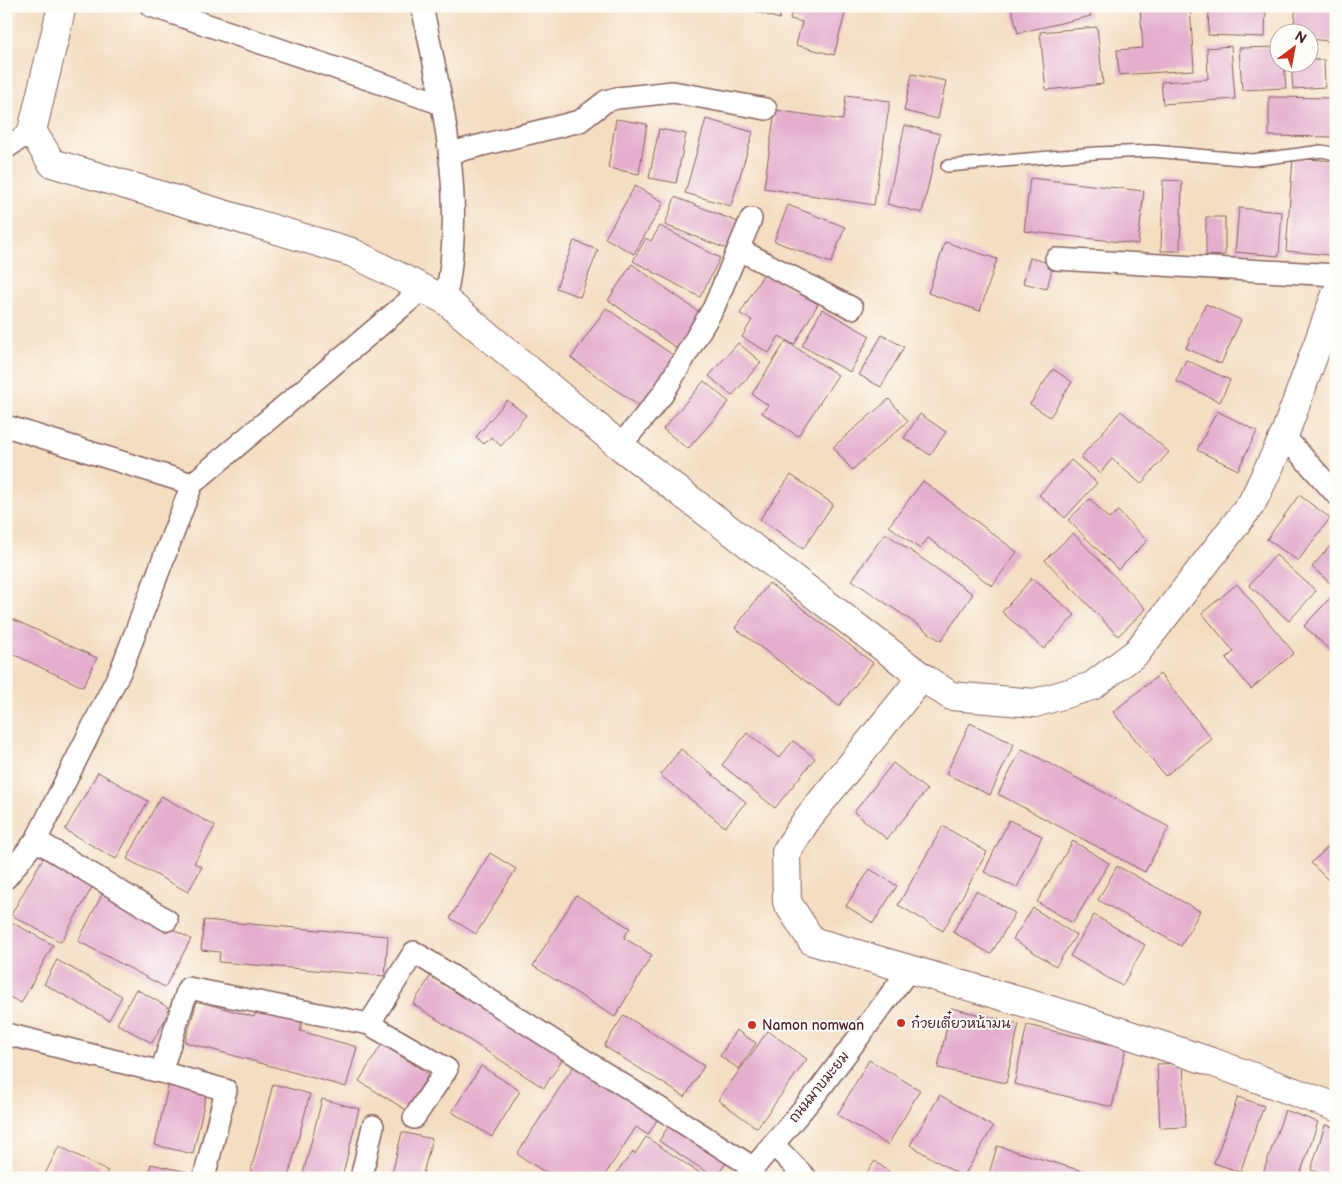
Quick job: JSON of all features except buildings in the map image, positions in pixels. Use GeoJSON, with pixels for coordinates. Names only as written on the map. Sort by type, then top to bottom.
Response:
{"type":"FeatureCollection","features":[{"type":"Feature","properties":{"kind":"street"},"geometry":{"type":"LineString","coordinates":[[6,148],[32,131],[62,6]]}},
{"type":"Feature","properties":{"kind":"street"},"geometry":{"type":"LineString","coordinates":[[151,6],[442,104]]}},
{"type":"Feature","properties":{"kind":"street"},"geometry":{"type":"LineString","coordinates":[[6,878],[36,840],[121,670],[192,484],[435,294],[452,270],[453,224],[450,153],[422,6]]}},
{"type":"Feature","properties":{"kind":"street"},"geometry":{"type":"LineString","coordinates":[[450,153],[580,121],[606,100],[617,98],[673,92],[766,109]]}},
{"type":"Feature","properties":{"kind":"street"},"geometry":{"type":"LineString","coordinates":[[32,131],[52,163],[352,252],[435,294],[620,446],[922,677],[951,696],[1035,703],[1092,686],[1137,652],[1252,503],[1284,436],[1336,294]]}},
{"type":"Feature","properties":{"kind":"street"},"geometry":{"type":"LineString","coordinates":[[620,446],[663,394],[714,307],[740,250],[751,219]]}},
{"type":"Feature","properties":{"kind":"street"},"geometry":{"type":"LineString","coordinates":[[740,250],[852,308]]}},
{"type":"Feature","properties":{"kind":"street"},"geometry":{"type":"LineString","coordinates":[[1056,258],[1336,275]]}},
{"type":"Feature","properties":{"kind":"street"},"geometry":{"type":"LineString","coordinates":[[6,426],[192,484]]}},
{"type":"Feature","properties":{"kind":"street"},"geometry":{"type":"LineString","coordinates":[[1284,436],[1336,494]]}},
{"type":"Feature","properties":{"kind":"street"},"geometry":{"type":"LineString","coordinates":[[922,677],[808,818],[786,852],[787,902],[812,941],[1081,1019],[1212,1062],[1336,1107]]}},
{"type":"Feature","properties":{"kind":"street"},"geometry":{"type":"LineString","coordinates":[[36,840],[167,920]]}},
{"type":"Feature","properties":{"kind":"street"},"geometry":{"type":"LineString","coordinates":[[369,1024],[414,952],[749,1173]]}},
{"type":"Feature","properties":{"kind":"street","name":"ถนนมาบมะยม"},"geometry":{"type":"LineString","coordinates":[[749,1173],[819,1090],[909,970]]}},
{"type":"Feature","properties":{"kind":"street"},"geometry":{"type":"LineString","coordinates":[[161,1072],[188,988],[369,1024],[447,1069],[414,1118]]}},
{"type":"Feature","properties":{"kind":"street"},"geometry":{"type":"LineString","coordinates":[[6,1034],[226,1090],[204,1178]]}},
{"type":"Feature","properties":{"kind":"street"},"geometry":{"type":"LineString","coordinates":[[361,1178],[373,1126]]}},
{"type":"Feature","properties":{"kind":"street"},"geometry":{"type":"LineString","coordinates":[[773,1144],[806,1178]]}},
{"type":"Feature","properties":{"kind":"lane"},"geometry":{"type":"LineString","coordinates":[[948,166],[1096,153],[1153,151],[1252,160],[1322,151],[1336,154]]}},
{"type":"Feature","properties":{"kind":"place","name":"ก๋วยเตี๋ยวหน้ามน"},"geometry":{"type":"Point","coordinates":[901,1023]}},
{"type":"Feature","properties":{"kind":"place","name":"Namon nomwan"},"geometry":{"type":"Point","coordinates":[752,1025]}}]}
